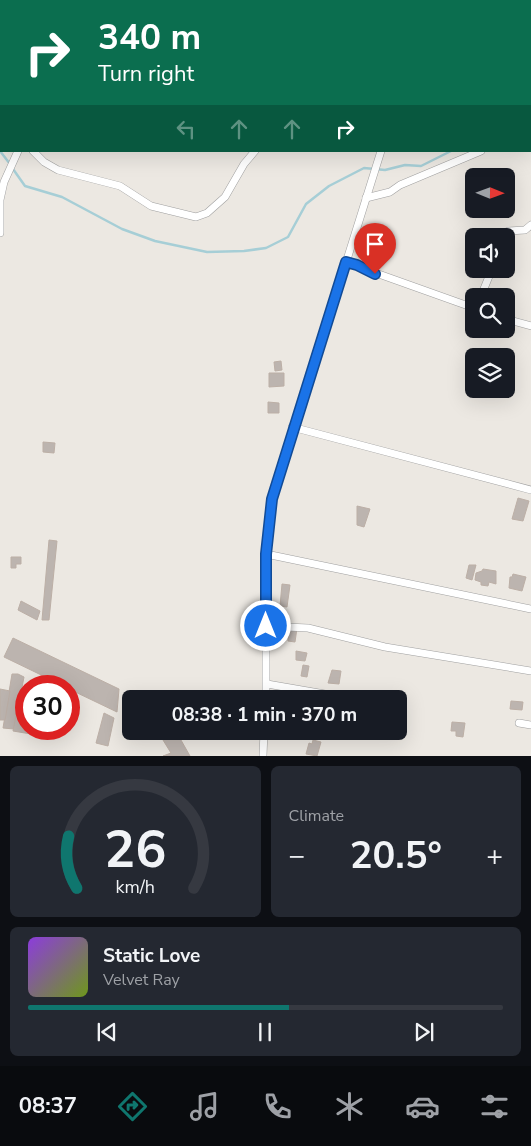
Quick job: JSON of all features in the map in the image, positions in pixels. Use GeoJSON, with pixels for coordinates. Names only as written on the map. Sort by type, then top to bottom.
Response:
{"type":"FeatureCollection","features":[{"type":"Feature","properties":{"kind":"street"},"geometry":{"type":"LineString","coordinates":[[0,233],[0,200],[4,182],[18,152]]}},
{"type":"Feature","properties":{"kind":"street"},"geometry":{"type":"LineString","coordinates":[[34,152],[44,162],[58,170],[120,186],[151,206],[196,217],[206,213],[225,197],[244,164],[254,152]]}},
{"type":"Feature","properties":{"kind":"street"},"geometry":{"type":"LineString","coordinates":[[267,690],[266,554],[272,499],[292,428],[381,152]]}},
{"type":"Feature","properties":{"kind":"street"},"geometry":{"type":"LineString","coordinates":[[366,198],[390,192],[479,152]]}},
{"type":"Feature","properties":{"kind":"street"},"geometry":{"type":"LineString","coordinates":[[515,231],[525,230],[531,225]]}},
{"type":"Feature","properties":{"kind":"street"},"geometry":{"type":"LineString","coordinates":[[346,262],[465,305]]}},
{"type":"Feature","properties":{"kind":"street"},"geometry":{"type":"LineString","coordinates":[[515,322],[531,326]]}},
{"type":"Feature","properties":{"kind":"street"},"geometry":{"type":"LineString","coordinates":[[292,428],[531,490]]}},
{"type":"Feature","properties":{"kind":"street"},"geometry":{"type":"LineString","coordinates":[[266,554],[531,609]]}},
{"type":"Feature","properties":{"kind":"street"},"geometry":{"type":"LineString","coordinates":[[266,626],[308,628],[385,647],[531,671]]}},
{"type":"Feature","properties":{"kind":"street"},"geometry":{"type":"LineString","coordinates":[[267,684],[302,690]]}},
{"type":"Feature","properties":{"kind":"street"},"geometry":{"type":"LineString","coordinates":[[519,723],[531,725]]}},
{"type":"Feature","properties":{"kind":"street"},"geometry":{"type":"LineString","coordinates":[[263,756],[264,740]]}},
{"type":"Feature","properties":{"kind":"building"},"geometry":{"type":"Polygon","coordinates":[[[281,361],[282,370],[275,371],[274,362],[281,361]]]}},
{"type":"Feature","properties":{"kind":"building"},"geometry":{"type":"Polygon","coordinates":[[[269,373],[284,373],[284,386],[269,387],[269,373]]]}},
{"type":"Feature","properties":{"kind":"building"},"geometry":{"type":"Polygon","coordinates":[[[268,402],[279,403],[279,413],[268,413],[268,402]]]}},
{"type":"Feature","properties":{"kind":"building"},"geometry":{"type":"Polygon","coordinates":[[[43,442],[55,443],[54,453],[43,452],[43,442]]]}},
{"type":"Feature","properties":{"kind":"building"},"geometry":{"type":"Polygon","coordinates":[[[518,498],[529,501],[523,521],[512,519],[518,498]]]}},
{"type":"Feature","properties":{"kind":"building"},"geometry":{"type":"Polygon","coordinates":[[[357,506],[370,509],[364,527],[357,525],[357,506]]]}},
{"type":"Feature","properties":{"kind":"building"},"geometry":{"type":"Polygon","coordinates":[[[49,540],[57,541],[49,620],[42,620],[49,540]]]}},
{"type":"Feature","properties":{"kind":"building"},"geometry":{"type":"Polygon","coordinates":[[[11,557],[21,557],[21,564],[16,564],[16,568],[11,568],[11,557]]]}},
{"type":"Feature","properties":{"kind":"building"},"geometry":{"type":"Polygon","coordinates":[[[469,565],[476,565],[472,580],[466,578],[469,565]]]}},
{"type":"Feature","properties":{"kind":"building"},"geometry":{"type":"Polygon","coordinates":[[[483,569],[496,571],[496,584],[489,582],[488,586],[481,585],[481,582],[475,580],[476,573],[483,569]]]}},
{"type":"Feature","properties":{"kind":"building"},"geometry":{"type":"Polygon","coordinates":[[[513,574],[526,577],[522,591],[509,588],[510,577],[513,574]]]}},
{"type":"Feature","properties":{"kind":"building"},"geometry":{"type":"Polygon","coordinates":[[[282,584],[290,585],[287,607],[280,606],[282,584]]]}},
{"type":"Feature","properties":{"kind":"building"},"geometry":{"type":"Polygon","coordinates":[[[21,601],[40,611],[37,620],[18,610],[21,601]]]}},
{"type":"Feature","properties":{"kind":"building"},"geometry":{"type":"Polygon","coordinates":[[[289,627],[297,628],[295,642],[288,641],[289,627]]]}},
{"type":"Feature","properties":{"kind":"building"},"geometry":{"type":"Polygon","coordinates":[[[13,638],[119,689],[117,712],[80,694],[80,675],[41,675],[4,657],[13,638]]]}},
{"type":"Feature","properties":{"kind":"building"},"geometry":{"type":"Polygon","coordinates":[[[296,651],[307,653],[305,661],[296,660],[296,651]]]}},
{"type":"Feature","properties":{"kind":"building"},"geometry":{"type":"Polygon","coordinates":[[[303,665],[309,666],[307,677],[301,676],[303,665]]]}},
{"type":"Feature","properties":{"kind":"building"},"geometry":{"type":"Polygon","coordinates":[[[332,670],[341,671],[339,684],[328,683],[332,670]]]}},
{"type":"Feature","properties":{"kind":"building"},"geometry":{"type":"Polygon","coordinates":[[[12,674],[18,674],[20,675],[15,675],[14,729],[3,728],[12,674]]]}},
{"type":"Feature","properties":{"kind":"building"},"geometry":{"type":"Polygon","coordinates":[[[0,689],[10,691],[5,720],[0,720],[0,689]]]}},
{"type":"Feature","properties":{"kind":"building"},"geometry":{"type":"Polygon","coordinates":[[[511,701],[523,702],[522,710],[510,709],[511,701]]]}},
{"type":"Feature","properties":{"kind":"building"},"geometry":{"type":"Polygon","coordinates":[[[104,713],[114,718],[108,746],[96,743],[104,713]]]}},
{"type":"Feature","properties":{"kind":"building"},"geometry":{"type":"Polygon","coordinates":[[[452,722],[465,723],[463,737],[456,736],[456,731],[451,731],[452,722]]]}},
{"type":"Feature","properties":{"kind":"building"},"geometry":{"type":"Polygon","coordinates":[[[163,740],[181,740],[190,756],[163,756],[171,753],[163,740]]]}},
{"type":"Feature","properties":{"kind":"building"},"geometry":{"type":"Polygon","coordinates":[[[313,740],[321,742],[317,756],[306,754],[309,743],[312,744],[313,740]]]}},
{"type":"Feature","properties":{"kind":"waterway"},"geometry":{"type":"LineString","coordinates":[[1,152],[10,164]]}},
{"type":"Feature","properties":{"kind":"waterway"},"geometry":{"type":"LineString","coordinates":[[13,169],[25,186],[62,197],[122,229],[155,241],[207,252],[244,251],[266,248],[288,237],[306,204],[329,186],[364,168],[385,170],[405,165],[421,166],[449,152]]}},
{"type":"Feature","properties":{"kind":"route"},"geometry":{"type":"LineString","coordinates":[[266,626],[268,522],[272,499],[292,428],[309,381],[346,262],[375,274]]}}]}
